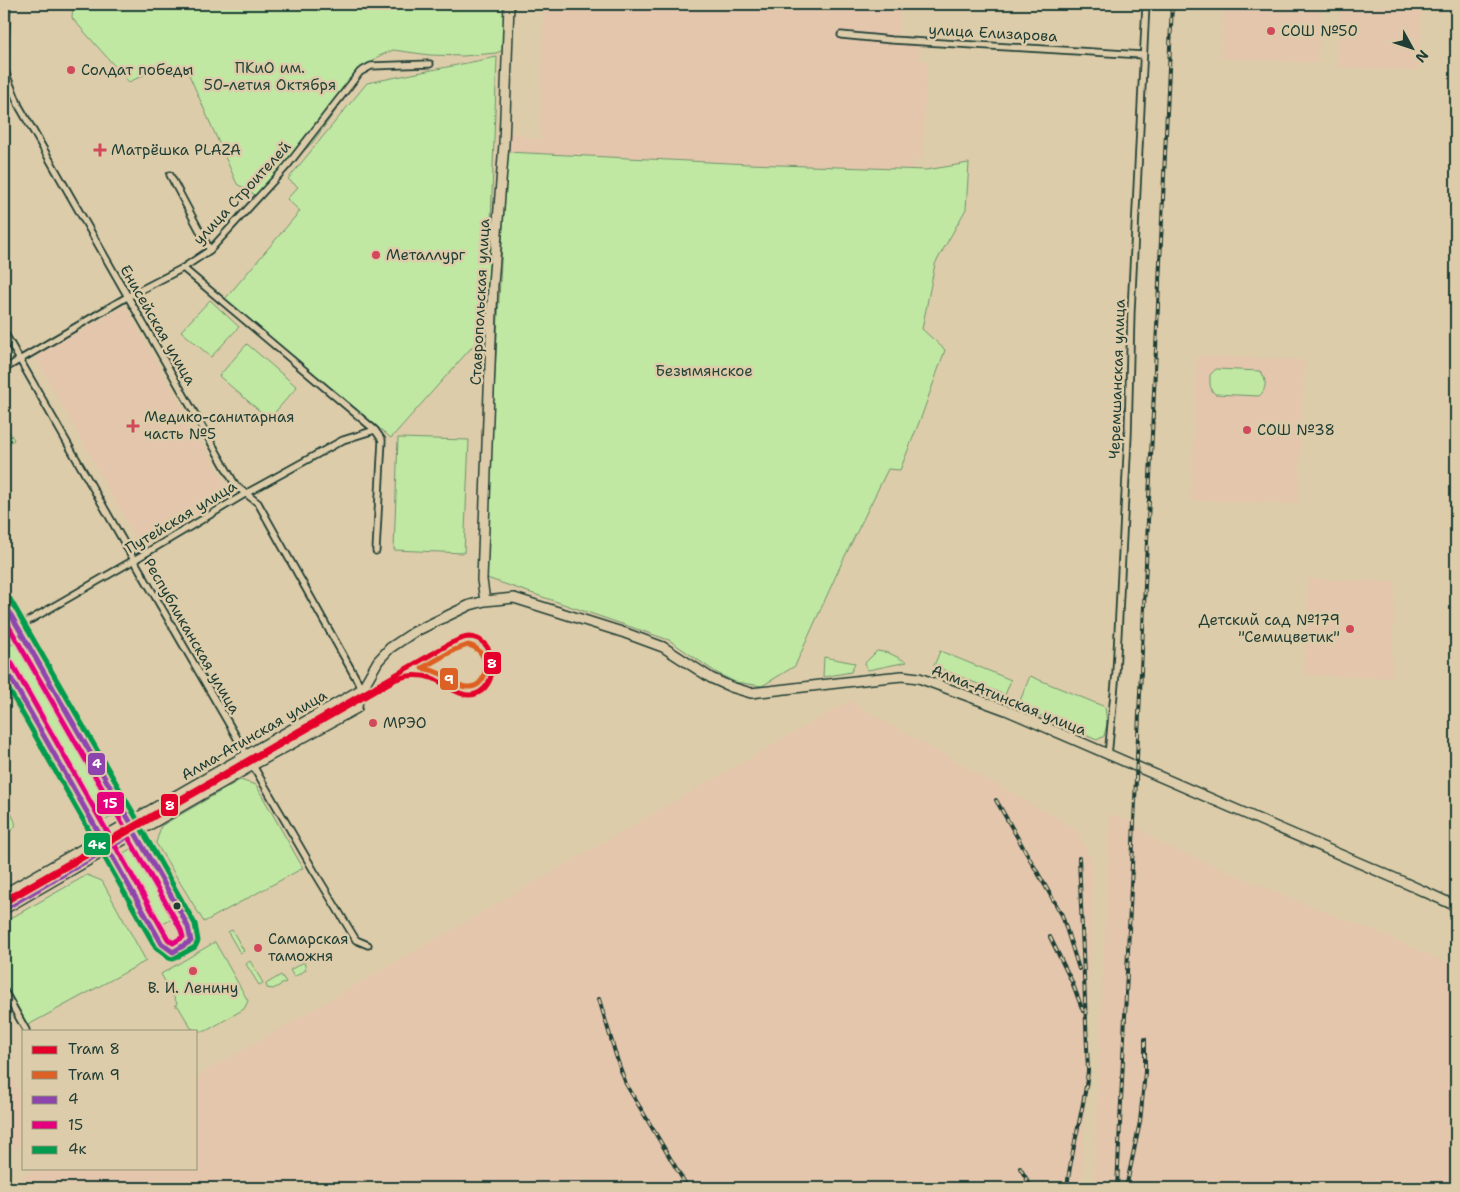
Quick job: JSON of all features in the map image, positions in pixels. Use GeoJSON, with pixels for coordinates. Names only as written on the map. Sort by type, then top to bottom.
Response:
{"type":"FeatureCollection","features":[{"type":"Feature","properties":{"kind":"street","name":"Енисейская улица"},"geometry":{"type":"LineString","coordinates":[[7,4],[4,68],[19,106],[236,486],[258,503],[362,689]]}},
{"type":"Feature","properties":{"kind":"street","name":"Ставропольская улица"},"geometry":{"type":"LineString","coordinates":[[486,601],[482,580],[493,284],[504,144],[509,4]]}},
{"type":"Feature","properties":{"kind":"street","name":"Черемшанская улица"},"geometry":{"type":"LineString","coordinates":[[1108,756],[1116,673],[1128,436],[1131,312],[1146,4]]}},
{"type":"Feature","properties":{"kind":"street","name":"улица Елизарова"},"geometry":{"type":"LineString","coordinates":[[841,35],[892,40],[1143,55]]}},
{"type":"Feature","properties":{"kind":"street","name":"улица Строителей"},"geometry":{"type":"LineString","coordinates":[[4,369],[127,297],[183,268],[210,250],[287,166],[360,72],[371,66],[430,64]]}},
{"type":"Feature","properties":{"kind":"street"},"geometry":{"type":"LineString","coordinates":[[170,175],[210,250]]}},
{"type":"Feature","properties":{"kind":"street"},"geometry":{"type":"LineString","coordinates":[[183,268],[375,430],[382,440],[376,552]]}},
{"type":"Feature","properties":{"kind":"street","name":"Республиканская улица"},"geometry":{"type":"LineString","coordinates":[[4,332],[314,871],[356,940],[368,945]]}},
{"type":"Feature","properties":{"kind":"street","name":"Путейская улица"},"geometry":{"type":"LineString","coordinates":[[4,635],[245,494],[343,440],[375,430]]}},
{"type":"Feature","properties":{"kind":"street","name":"Алма-Атинская улица"},"geometry":{"type":"LineString","coordinates":[[4,909],[253,765],[357,708],[358,697],[378,661],[390,648],[422,628],[470,605],[514,598],[663,647],[711,678],[751,693],[902,676],[920,678],[1006,710],[1456,906]]}},
{"type":"Feature","properties":{"kind":"street"},"geometry":{"type":"LineString","coordinates":[[4,603],[130,821],[188,927],[191,941],[173,952],[162,944],[4,666]]}},
{"type":"Feature","properties":{"kind":"street","name":"Алма-Атинская улица"},"geometry":{"type":"LineString","coordinates":[[4,894],[362,689]]}},
{"type":"Feature","properties":{"kind":"street"},"geometry":{"type":"LineString","coordinates":[[4,991],[26,1030]]}},
{"type":"Feature","properties":{"kind":"shaded area"},"geometry":{"type":"Polygon","coordinates":[[[544,4],[901,4],[897,43],[920,44],[919,60],[927,61],[922,160],[913,160],[913,169],[749,164],[507,152],[508,132],[540,140],[544,4]]]}},
{"type":"Feature","properties":{"kind":"shaded area","name":"СОШ №50"},"geometry":{"type":"Polygon","coordinates":[[[1224,4],[1321,4],[1318,63],[1221,58],[1224,4]]]}},
{"type":"Feature","properties":{"kind":"shaded area"},"geometry":{"type":"Polygon","coordinates":[[[1340,4],[1422,4],[1418,71],[1337,67],[1340,4]]]}},
{"type":"Feature","properties":{"kind":"shaded area","name":"Медико-санитарная часть №5"},"geometry":{"type":"Polygon","coordinates":[[[125,306],[231,495],[140,546],[35,356],[125,306]]]}},
{"type":"Feature","properties":{"kind":"shaded area","name":"СОШ №38"},"geometry":{"type":"Polygon","coordinates":[[[1197,356],[1304,360],[1298,504],[1191,500],[1197,356]]]}},
{"type":"Feature","properties":{"kind":"shaded area","name":"Детский сад №179 \"Семицветик\""},"geometry":{"type":"Polygon","coordinates":[[[1308,579],[1395,582],[1391,678],[1304,675],[1308,579]]]}},
{"type":"Feature","properties":{"kind":"shaded area"},"geometry":{"type":"Polygon","coordinates":[[[849,701],[1076,829],[1093,864],[1082,1188],[4,1188],[35,1170],[198,1170],[198,1076],[849,701]]]}},
{"type":"Feature","properties":{"kind":"shaded area"},"geometry":{"type":"Polygon","coordinates":[[[1110,814],[1130,820],[1158,842],[1302,903],[1380,933],[1456,967],[1456,1188],[1093,1188],[1110,814]]]}},
{"type":"Feature","properties":{"kind":"shaded area"},"geometry":{"type":"Polygon","coordinates":[[[4,1064],[22,1096],[22,1144],[4,1155],[4,1064]]]}},
{"type":"Feature","properties":{"kind":"green space","name":"ПКиО им. 50-летия Октября"},"geometry":{"type":"Polygon","coordinates":[[[73,4],[511,4],[511,47],[496,53],[463,56],[430,55],[393,50],[377,57],[368,66],[313,142],[257,196],[237,184],[187,70],[165,65],[129,82],[72,18],[73,4]]]}},
{"type":"Feature","properties":{"kind":"green space","name":"Металлург"},"geometry":{"type":"Polygon","coordinates":[[[497,57],[487,330],[391,438],[225,299],[300,211],[287,199],[298,187],[288,179],[367,83],[497,57]]]}},
{"type":"Feature","properties":{"kind":"green space","name":"Безымянское"},"geometry":{"type":"Polygon","coordinates":[[[507,152],[749,164],[926,170],[969,163],[966,209],[935,264],[922,329],[945,350],[922,415],[900,470],[888,469],[843,560],[795,666],[762,686],[735,682],[717,673],[669,640],[484,577],[507,152]]]}},
{"type":"Feature","properties":{"kind":"green space"},"geometry":{"type":"Polygon","coordinates":[[[210,300],[239,327],[211,357],[181,331],[210,300]]]}},
{"type":"Feature","properties":{"kind":"green space"},"geometry":{"type":"Polygon","coordinates":[[[247,344],[297,387],[269,419],[219,376],[247,344]]]}},
{"type":"Feature","properties":{"kind":"green space"},"geometry":{"type":"Polygon","coordinates":[[[1216,369],[1260,371],[1265,380],[1264,391],[1259,396],[1215,394],[1211,388],[1210,375],[1216,369]]]}},
{"type":"Feature","properties":{"kind":"green space"},"geometry":{"type":"Polygon","coordinates":[[[4,425],[14,440],[4,446],[4,425]]]}},
{"type":"Feature","properties":{"kind":"green space"},"geometry":{"type":"Polygon","coordinates":[[[398,438],[469,440],[464,553],[394,550],[398,438]]]}},
{"type":"Feature","properties":{"kind":"green space"},"geometry":{"type":"Polygon","coordinates":[[[20,640],[120,812],[97,825],[4,665],[4,649],[20,640]]]}},
{"type":"Feature","properties":{"kind":"green space"},"geometry":{"type":"Polygon","coordinates":[[[877,651],[889,653],[907,662],[868,670],[865,663],[877,651]]]}},
{"type":"Feature","properties":{"kind":"green space"},"geometry":{"type":"Polygon","coordinates":[[[940,651],[1011,680],[1005,695],[934,666],[940,651]]]}},
{"type":"Feature","properties":{"kind":"green space"},"geometry":{"type":"Polygon","coordinates":[[[824,657],[855,663],[851,672],[823,677],[824,657]]]}},
{"type":"Feature","properties":{"kind":"green space"},"geometry":{"type":"Polygon","coordinates":[[[1030,676],[1105,707],[1107,724],[1104,736],[1097,740],[1018,706],[1030,676]]]}},
{"type":"Feature","properties":{"kind":"green space"},"geometry":{"type":"Polygon","coordinates":[[[240,780],[256,785],[303,868],[204,922],[156,843],[161,826],[240,780]]]}},
{"type":"Feature","properties":{"kind":"green space"},"geometry":{"type":"Polygon","coordinates":[[[4,811],[10,811],[15,825],[12,830],[4,835],[4,811]]]}},
{"type":"Feature","properties":{"kind":"green space"},"geometry":{"type":"Polygon","coordinates":[[[136,846],[177,916],[158,927],[118,856],[136,846]]]}},
{"type":"Feature","properties":{"kind":"green space"},"geometry":{"type":"Polygon","coordinates":[[[87,875],[102,881],[146,961],[28,1025],[4,982],[4,922],[87,875]]]}},
{"type":"Feature","properties":{"kind":"green space"},"geometry":{"type":"Polygon","coordinates":[[[232,930],[244,951],[240,953],[228,932],[232,930]]]}},
{"type":"Feature","properties":{"kind":"green space"},"geometry":{"type":"Polygon","coordinates":[[[215,942],[248,1001],[244,1009],[206,1031],[198,1031],[191,1028],[178,1006],[175,1006],[177,1003],[161,974],[215,942]]]}},
{"type":"Feature","properties":{"kind":"green space"},"geometry":{"type":"Polygon","coordinates":[[[250,961],[263,983],[259,985],[246,964],[250,961]]]}},
{"type":"Feature","properties":{"kind":"green space"},"geometry":{"type":"Polygon","coordinates":[[[304,962],[306,970],[294,977],[290,970],[304,962]]]}},
{"type":"Feature","properties":{"kind":"green space"},"geometry":{"type":"Polygon","coordinates":[[[281,975],[286,982],[273,989],[267,988],[266,984],[281,975]]]}},
{"type":"Feature","properties":{"kind":"tram line","name":"8"},"geometry":{"type":"LineString","coordinates":[[4,900],[451,643],[462,638],[478,639],[490,652],[492,661],[490,680],[478,693],[466,695],[437,680],[422,676],[408,676],[394,680],[4,903]]}},
{"type":"Feature","properties":{"kind":"tram line"},"geometry":{"type":"LineString","coordinates":[[395,675],[408,671],[462,642],[474,642],[483,648],[486,653],[490,670],[484,680],[476,687],[460,691],[454,690]]}},
{"type":"Feature","properties":{"kind":"tram line","name":"9"},"geometry":{"type":"LineString","coordinates":[[468,645],[476,648],[484,660],[484,675],[476,685],[465,687],[439,673],[422,668],[454,650],[468,645]]}},
{"type":"Feature","properties":{"kind":"railway"},"geometry":{"type":"LineString","coordinates":[[1117,1188],[1172,4]]}},
{"type":"Feature","properties":{"kind":"railway"},"geometry":{"type":"LineString","coordinates":[[996,800],[1062,915],[1079,969]]}},
{"type":"Feature","properties":{"kind":"railway"},"geometry":{"type":"LineString","coordinates":[[1067,1188],[1088,1071],[1079,858]]}},
{"type":"Feature","properties":{"kind":"railway"},"geometry":{"type":"LineString","coordinates":[[1050,937],[1072,982],[1083,1011]]}},
{"type":"Feature","properties":{"kind":"railway"},"geometry":{"type":"LineString","coordinates":[[599,999],[626,1084],[688,1188]]}},
{"type":"Feature","properties":{"kind":"railway"},"geometry":{"type":"LineString","coordinates":[[1126,1188],[1140,1122],[1145,1072],[1145,1039]]}},
{"type":"Feature","properties":{"kind":"railway"},"geometry":{"type":"LineString","coordinates":[[1020,1168],[1032,1188]]}},
{"type":"Feature","properties":{"kind":"transit line","name":"4к"},"geometry":{"type":"LineString","coordinates":[[4,681],[156,948],[173,959],[195,947],[198,941],[195,924],[10,599]]}},
{"type":"Feature","properties":{"kind":"transit line","name":"4"},"geometry":{"type":"LineString","coordinates":[[4,603],[181,913],[188,927],[191,941],[173,952],[162,944],[4,666]]}},
{"type":"Feature","properties":{"kind":"transit line","name":"15"},"geometry":{"type":"LineString","coordinates":[[4,618],[125,828],[128,837],[174,917],[183,937],[173,943],[168,939],[11,662]]}},
{"type":"Feature","properties":{"kind":"transit line","name":"4"},"geometry":{"type":"LineString","coordinates":[[4,909],[124,839]]}},
{"type":"Feature","properties":{"kind":"place","name":"СОШ №50"},"geometry":{"type":"Point","coordinates":[1271,31]}},
{"type":"Feature","properties":{"kind":"place","name":"Солдат победы"},"geometry":{"type":"Point","coordinates":[71,70]}},
{"type":"Feature","properties":{"kind":"place","name":"Матрёшка PLAZA"},"geometry":{"type":"Point","coordinates":[100,150]}},
{"type":"Feature","properties":{"kind":"place","name":"Металлург"},"geometry":{"type":"Point","coordinates":[376,255]}},
{"type":"Feature","properties":{"kind":"place","name":"Медико-санитарная часть №5"},"geometry":{"type":"Point","coordinates":[133,426]}},
{"type":"Feature","properties":{"kind":"place","name":"СОШ №38"},"geometry":{"type":"Point","coordinates":[1247,430]}},
{"type":"Feature","properties":{"kind":"place","name":"Детский сад №179 \"Семицветик\""},"geometry":{"type":"Point","coordinates":[1350,629]}},
{"type":"Feature","properties":{"kind":"place","name":"МРЭО"},"geometry":{"type":"Point","coordinates":[373,723]}},
{"type":"Feature","properties":{"kind":"place","name":"Самарская таможня"},"geometry":{"type":"Point","coordinates":[258,948]}},
{"type":"Feature","properties":{"kind":"place","name":"В. И. Ленину"},"geometry":{"type":"Point","coordinates":[193,971]}}]}
